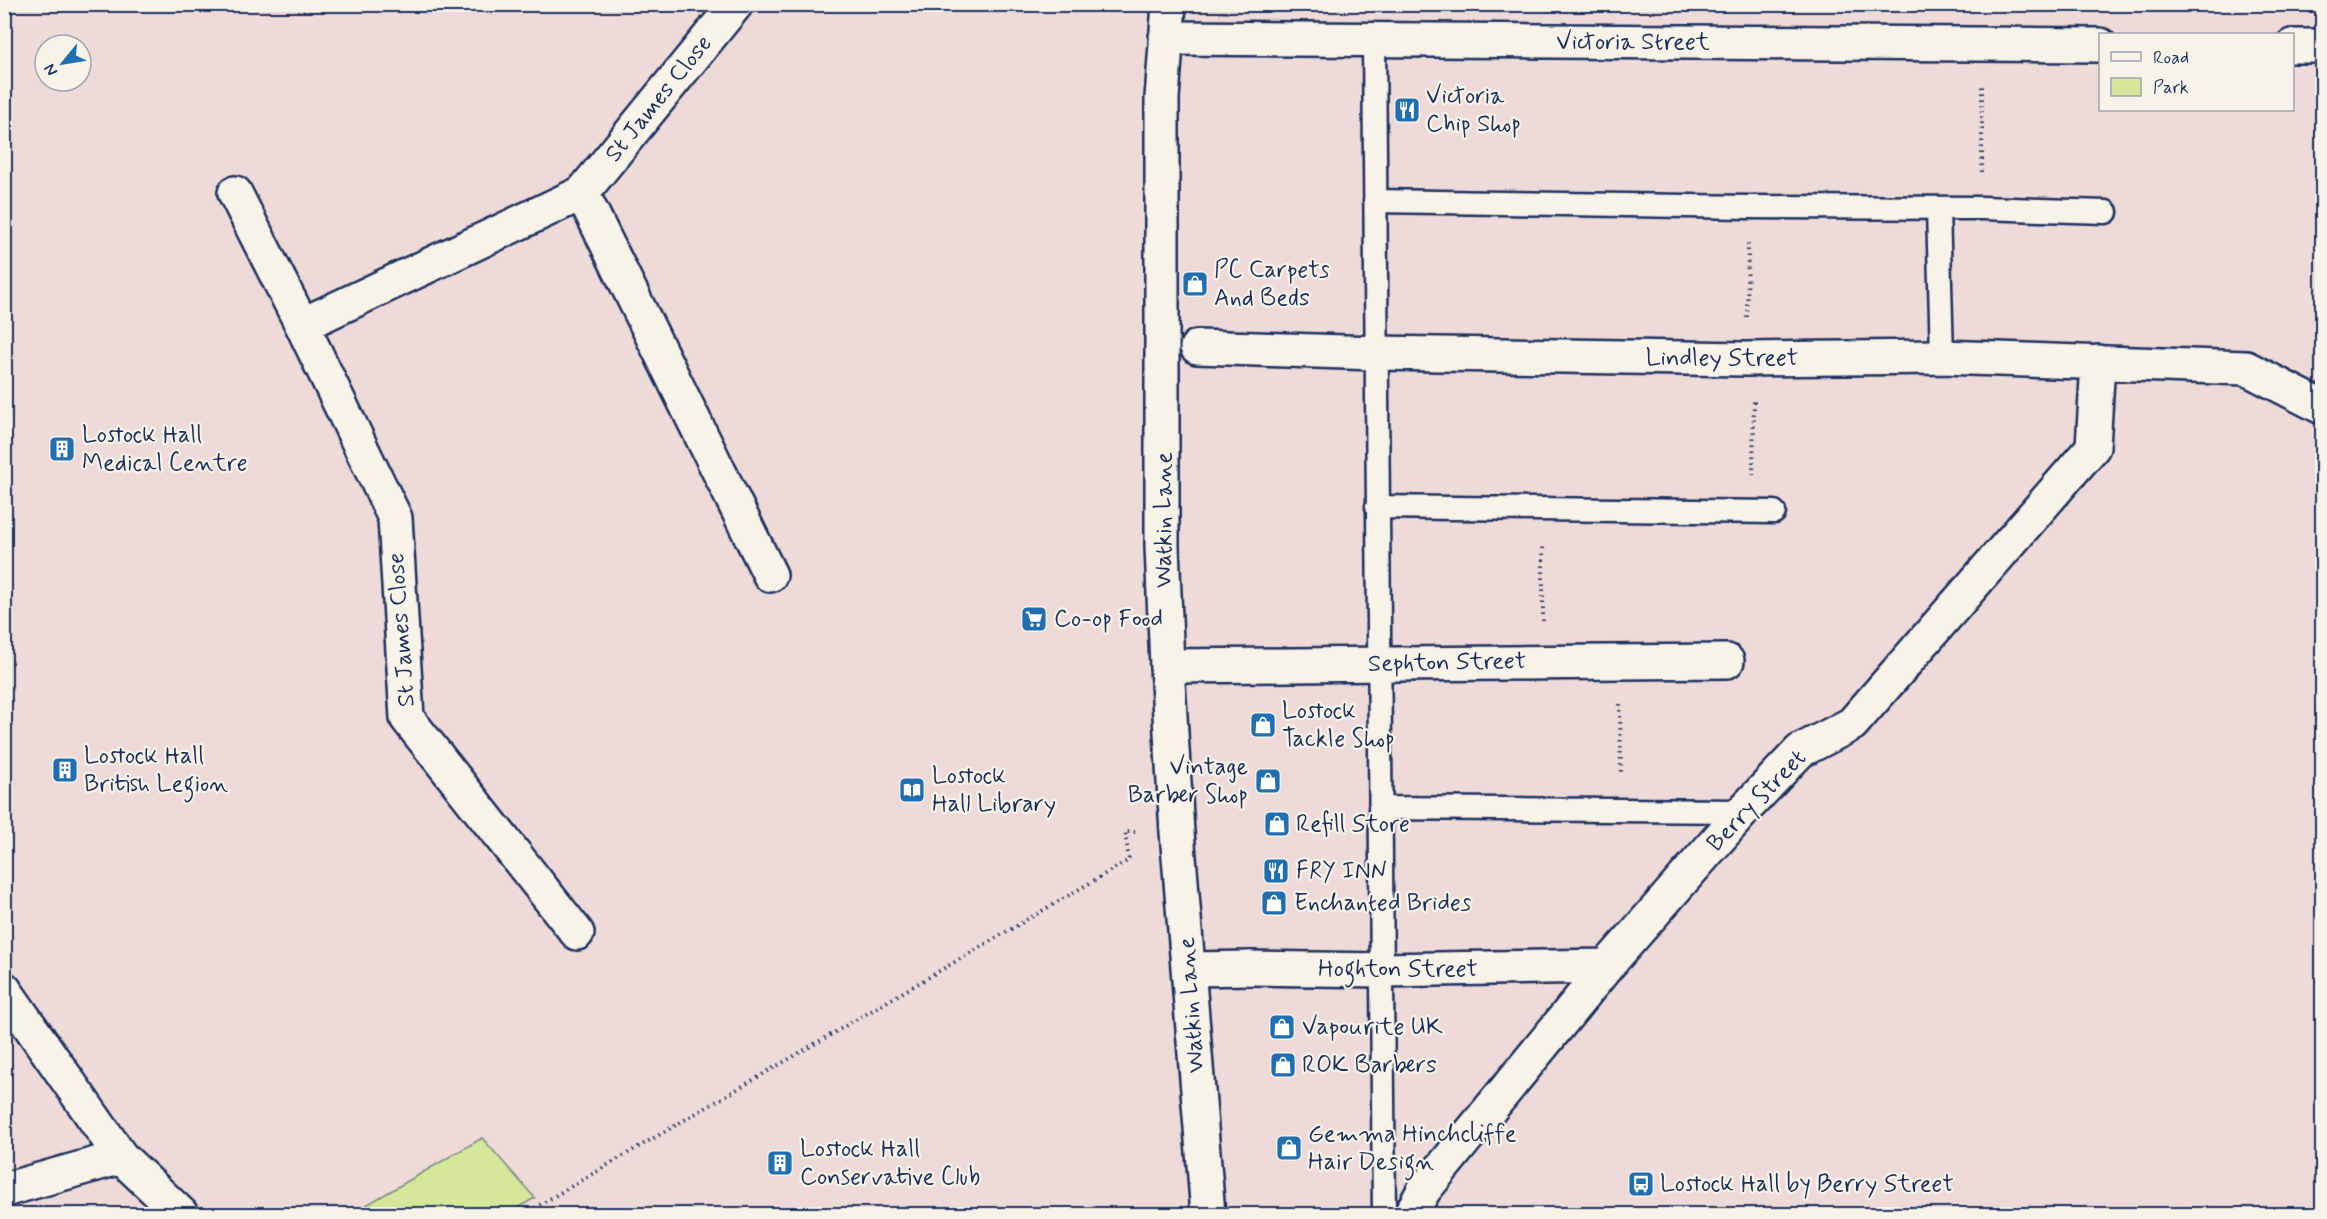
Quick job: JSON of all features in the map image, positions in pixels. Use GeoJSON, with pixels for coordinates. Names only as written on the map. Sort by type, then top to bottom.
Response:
{"type":"FeatureCollection","features":[{"type":"Feature","properties":{"kind":"street","name":"St James Close"},"geometry":{"type":"LineString","coordinates":[[302,325],[582,193],[736,4]]}},
{"type":"Feature","properties":{"kind":"street","name":"Watkin Lane"},"geometry":{"type":"LineString","coordinates":[[1169,4],[1162,98],[1164,346],[1162,546],[1178,832],[1208,1215]]}},
{"type":"Feature","properties":{"kind":"street","name":"Victoria Street"},"geometry":{"type":"LineString","coordinates":[[1166,38],[2099,45]]}},
{"type":"Feature","properties":{"kind":"street","name":"St James Close"},"geometry":{"type":"LineString","coordinates":[[235,193],[302,325],[395,518],[407,718],[577,933]]}},
{"type":"Feature","properties":{"kind":"street"},"geometry":{"type":"LineString","coordinates":[[582,193],[770,575]]}},
{"type":"Feature","properties":{"kind":"street","name":"Lindley Street"},"geometry":{"type":"LineString","coordinates":[[1164,346],[1376,353],[1746,359],[1942,357],[2246,368],[2322,406]]}},
{"type":"Feature","properties":{"kind":"street","name":"Berry Street"},"geometry":{"type":"LineString","coordinates":[[1412,1215],[1424,1190],[1607,966],[1743,811],[1800,751],[1852,724],[2093,447],[2098,362]]}},
{"type":"Feature","properties":{"kind":"street","name":"Sephton Street"},"geometry":{"type":"LineString","coordinates":[[1167,666],[1727,661]]}},
{"type":"Feature","properties":{"kind":"street","name":"Hoghton Street"},"geometry":{"type":"LineString","coordinates":[[1190,969],[1382,970],[1607,966]]}},
{"type":"Feature","properties":{"kind":"street"},"geometry":{"type":"LineString","coordinates":[[4,989],[121,1157],[181,1215]]}},
{"type":"Feature","properties":{"kind":"street"},"geometry":{"type":"LineString","coordinates":[[4,1190],[121,1157]]}},
{"type":"Feature","properties":{"kind":"lane"},"geometry":{"type":"LineString","coordinates":[[1374,41],[1384,1215]]}},
{"type":"Feature","properties":{"kind":"lane"},"geometry":{"type":"LineString","coordinates":[[1375,201],[1982,208],[2106,212]]}},
{"type":"Feature","properties":{"kind":"lane"},"geometry":{"type":"LineString","coordinates":[[1938,208],[1942,357]]}},
{"type":"Feature","properties":{"kind":"lane"},"geometry":{"type":"LineString","coordinates":[[1377,507],[1774,512]]}},
{"type":"Feature","properties":{"kind":"lane"},"geometry":{"type":"LineString","coordinates":[[1380,808],[1743,811]]}},
{"type":"Feature","properties":{"kind":"path"},"geometry":{"type":"LineString","coordinates":[[1982,44],[1982,208]]}},
{"type":"Feature","properties":{"kind":"path"},"geometry":{"type":"LineString","coordinates":[[1543,663],[1544,508]]}},
{"type":"Feature","properties":{"kind":"path"},"geometry":{"type":"LineString","coordinates":[[1620,662],[1621,810]]}},
{"type":"Feature","properties":{"kind":"path"},"geometry":{"type":"LineString","coordinates":[[524,1215],[1129,860],[1125,832],[1178,832]]}},
{"type":"Feature","properties":{"kind":"green space"},"geometry":{"type":"Polygon","coordinates":[[[482,1138],[535,1198],[506,1214],[351,1214],[482,1138]]]}},
{"type":"Feature","properties":{"kind":"place","name":"Victoria Chip Shop"},"geometry":{"type":"Point","coordinates":[1407,110]}},
{"type":"Feature","properties":{"kind":"place","name":"PC Carpets And Beds"},"geometry":{"type":"Point","coordinates":[1195,284]}},
{"type":"Feature","properties":{"kind":"place","name":"Lostock Hall Medical Centre"},"geometry":{"type":"Point","coordinates":[62,449]}},
{"type":"Feature","properties":{"kind":"place","name":"Co-op Food"},"geometry":{"type":"Point","coordinates":[1034,619]}},
{"type":"Feature","properties":{"kind":"place","name":"Lostock Tackle Shop"},"geometry":{"type":"Point","coordinates":[1263,725]}},
{"type":"Feature","properties":{"kind":"place","name":"Lostock Hall British Legion"},"geometry":{"type":"Point","coordinates":[65,770]}},
{"type":"Feature","properties":{"kind":"place","name":"Vintage Barber Shop"},"geometry":{"type":"Point","coordinates":[1268,781]}},
{"type":"Feature","properties":{"kind":"place","name":"Lostock Hall Library"},"geometry":{"type":"Point","coordinates":[912,790]}},
{"type":"Feature","properties":{"kind":"place","name":"Refill Store"},"geometry":{"type":"Point","coordinates":[1277,824]}},
{"type":"Feature","properties":{"kind":"place","name":"FRY INN"},"geometry":{"type":"Point","coordinates":[1276,871]}},
{"type":"Feature","properties":{"kind":"place","name":"Enchanted Brides"},"geometry":{"type":"Point","coordinates":[1274,903]}},
{"type":"Feature","properties":{"kind":"place","name":"Vapourite UK"},"geometry":{"type":"Point","coordinates":[1282,1027]}},
{"type":"Feature","properties":{"kind":"place","name":"ROK Barbers"},"geometry":{"type":"Point","coordinates":[1283,1065]}},
{"type":"Feature","properties":{"kind":"place","name":"Gemma Hinchcliffe Hair Design"},"geometry":{"type":"Point","coordinates":[1289,1148]}},
{"type":"Feature","properties":{"kind":"place","name":"Lostock Hall Conservative Club"},"geometry":{"type":"Point","coordinates":[780,1163]}},
{"type":"Feature","properties":{"kind":"place","name":"Lostock Hall by Berry Street"},"geometry":{"type":"Point","coordinates":[1641,1184]}}]}
